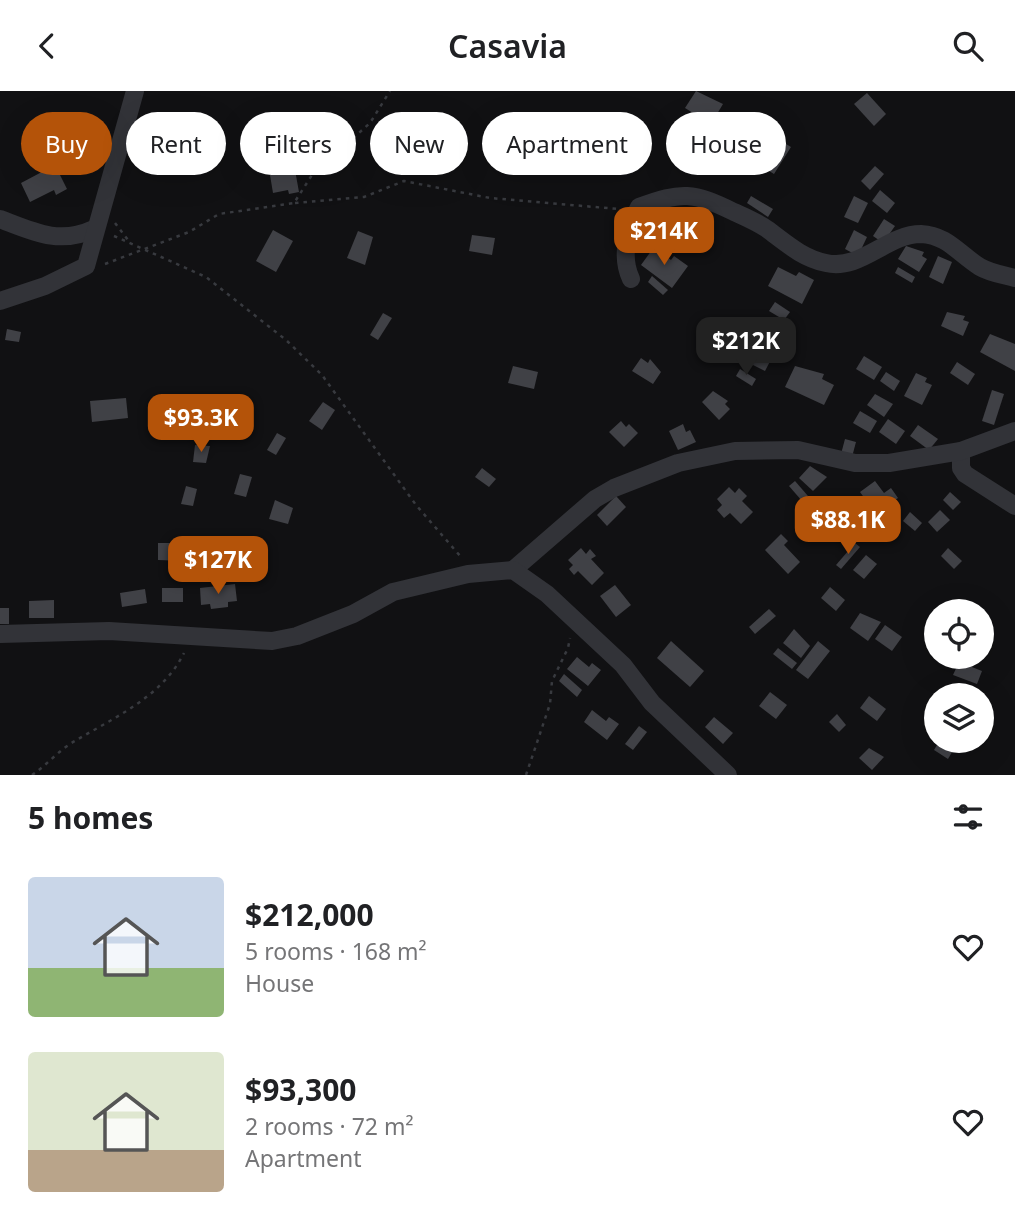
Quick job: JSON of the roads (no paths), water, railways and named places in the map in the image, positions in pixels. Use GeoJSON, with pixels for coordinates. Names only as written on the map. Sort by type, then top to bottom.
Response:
{"type":"FeatureCollection","features":[{"type":"Feature","properties":{"kind":"street"},"geometry":{"type":"LineString","coordinates":[[0,300],[45,286],[86,265],[135,91]]}},
{"type":"Feature","properties":{"kind":"street"},"geometry":{"type":"LineString","coordinates":[[631,279],[626,268],[628,229],[639,207],[676,194],[703,196],[765,228],[801,255],[826,263],[839,264],[858,259],[911,235],[930,235],[949,243],[982,268],[1015,278]]}},
{"type":"Feature","properties":{"kind":"street"},"geometry":{"type":"LineString","coordinates":[[0,219],[57,237],[67,238],[94,229]]}},
{"type":"Feature","properties":{"kind":"street"},"geometry":{"type":"LineString","coordinates":[[513,571],[605,493],[645,475],[709,455],[735,451],[805,451],[869,464],[915,460],[961,451],[1015,431]]}},
{"type":"Feature","properties":{"kind":"street"},"geometry":{"type":"LineString","coordinates":[[961,451],[961,468],[965,474],[1015,506]]}},
{"type":"Feature","properties":{"kind":"street"},"geometry":{"type":"LineString","coordinates":[[0,634],[109,631],[257,642],[288,639],[366,609],[393,592],[485,572],[513,571],[547,594],[623,665],[652,703],[728,775]]}}]}
